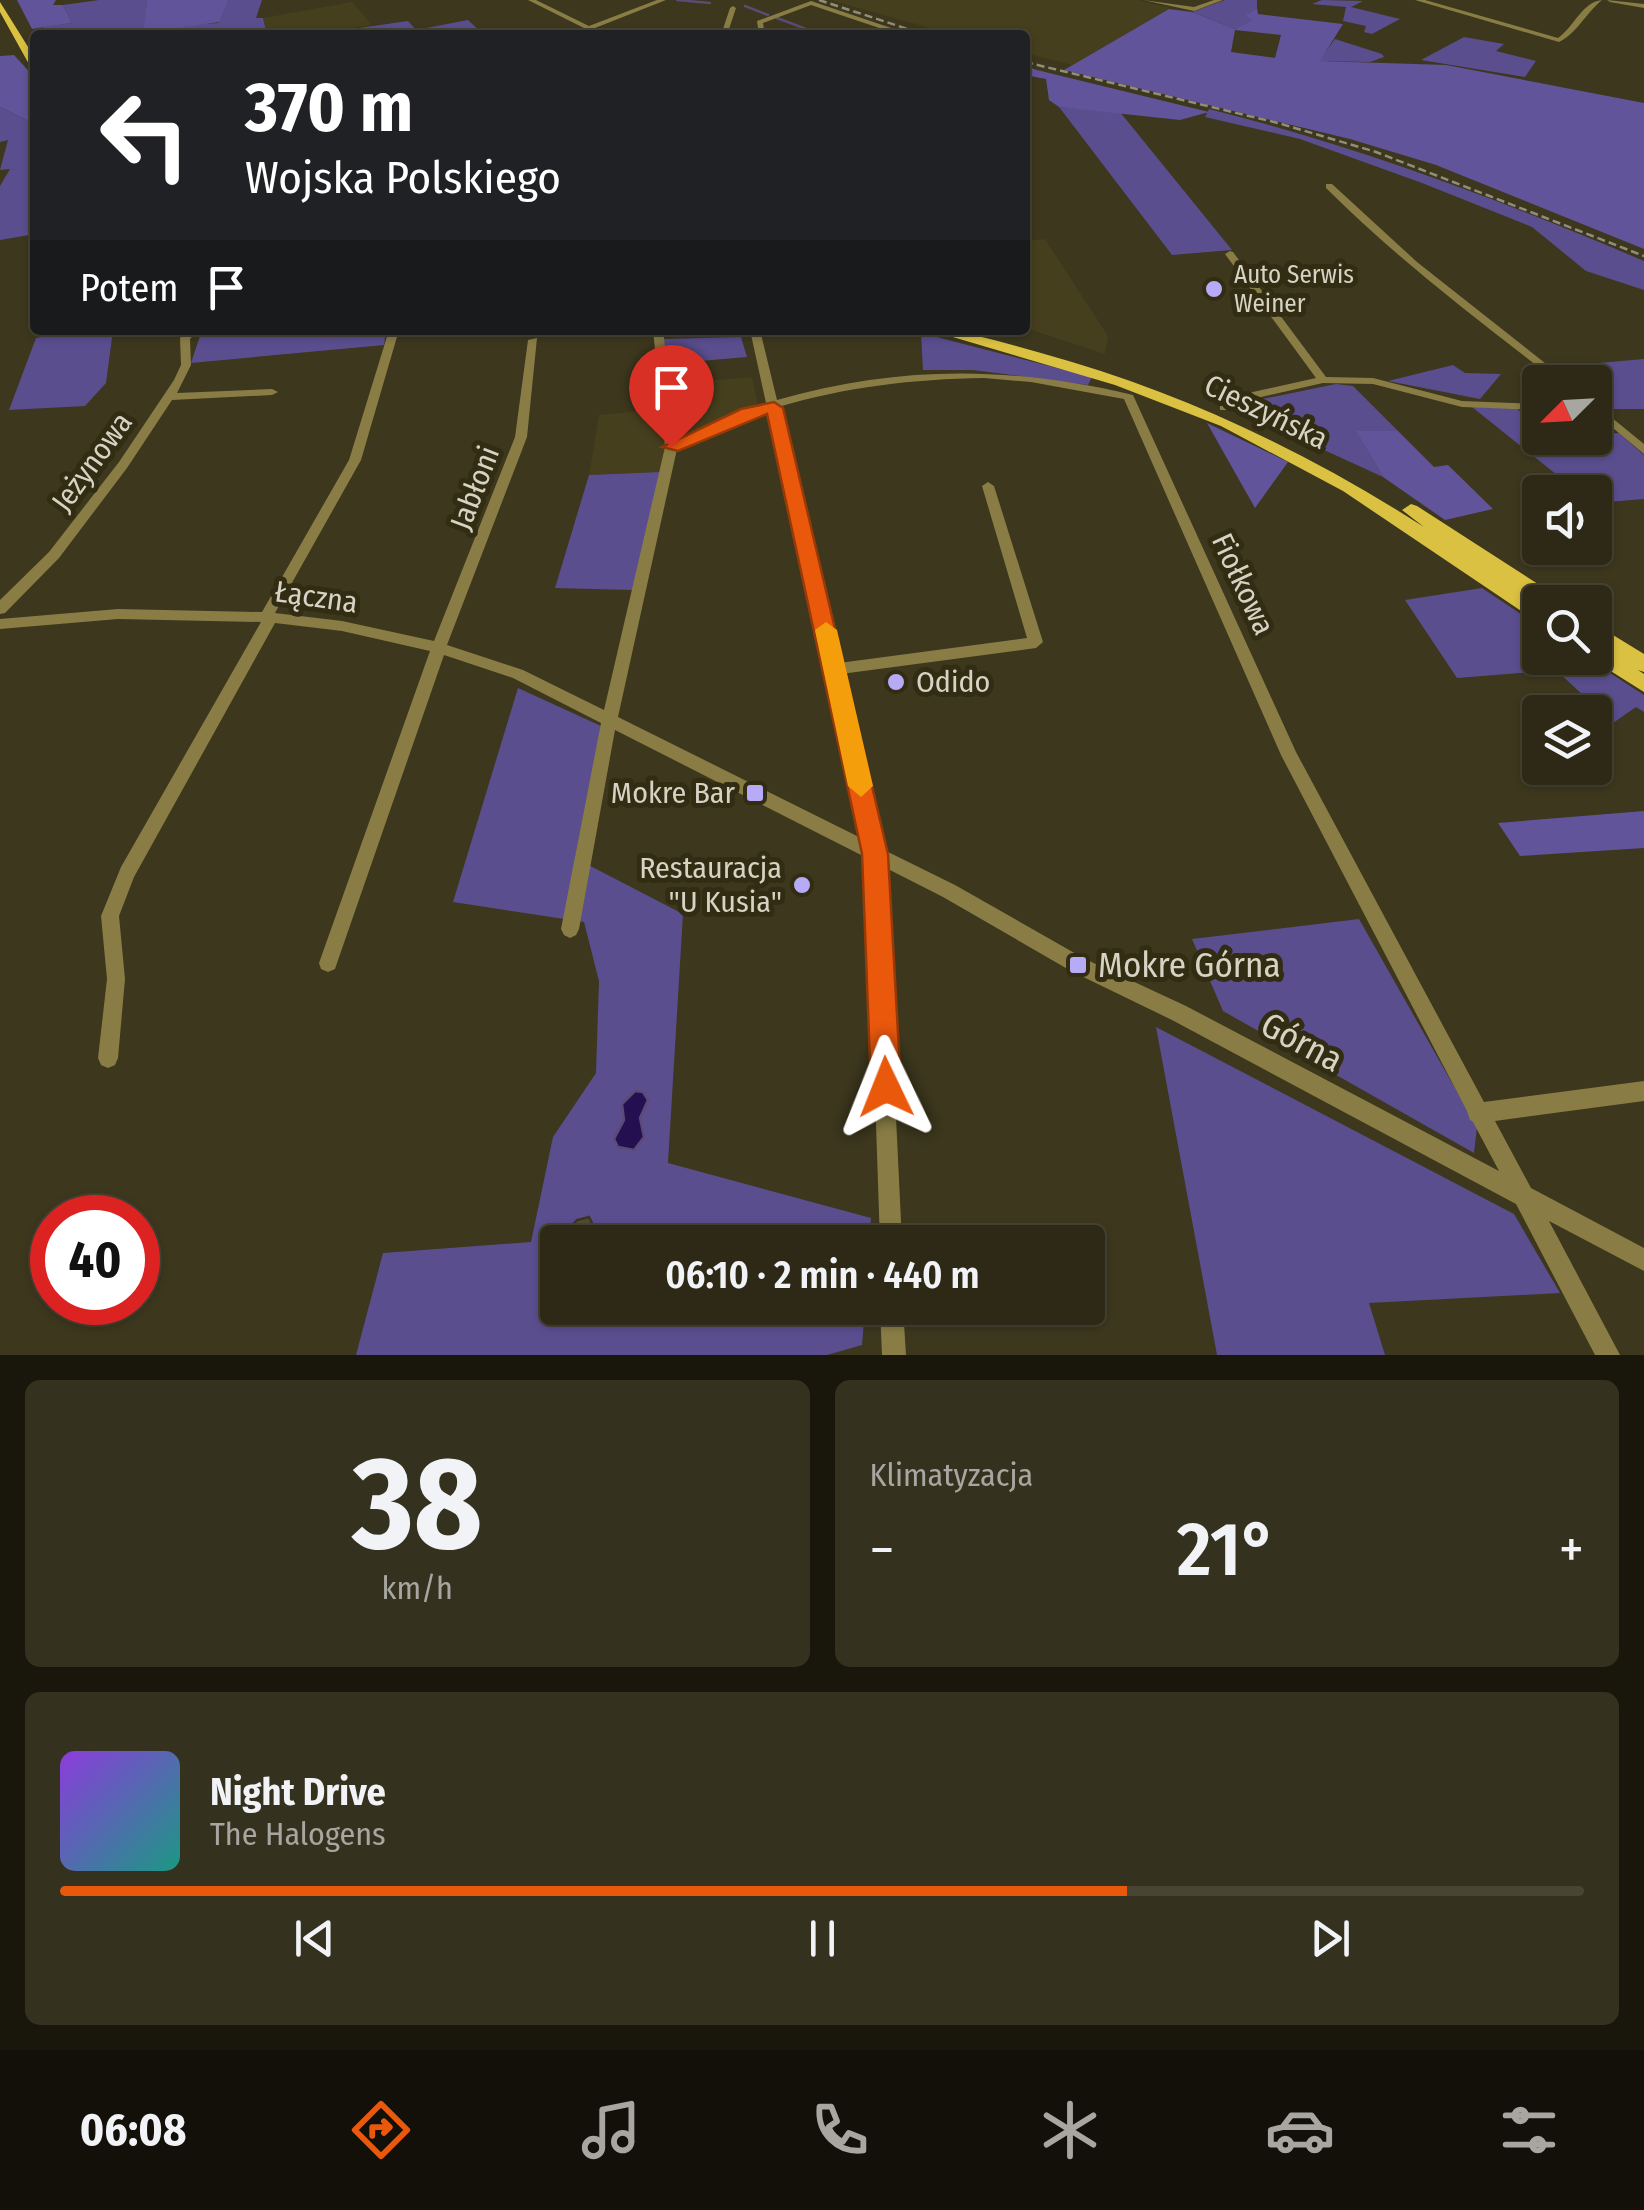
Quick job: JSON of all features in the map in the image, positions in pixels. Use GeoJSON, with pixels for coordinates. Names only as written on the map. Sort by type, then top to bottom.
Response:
{"type":"FeatureCollection","features":[{"type":"Feature","properties":{"kind":"main road"},"geometry":{"type":"LineString","coordinates":[[11,0],[30,35]]}},
{"type":"Feature","properties":{"kind":"main road"},"geometry":{"type":"LineString","coordinates":[[0,5],[30,57]]}},
{"type":"Feature","properties":{"kind":"main road","name":"Cieszyńska"},"geometry":{"type":"LineString","coordinates":[[955,335],[1098,373],[1230,424],[1381,507],[1522,602]]}},
{"type":"Feature","properties":{"kind":"main road","name":"Cieszyńska"},"geometry":{"type":"LineString","coordinates":[[998,335],[1128,371],[1224,408],[1394,499],[1525,585]]}},
{"type":"Feature","properties":{"kind":"main road"},"geometry":{"type":"LineString","coordinates":[[1612,643],[1644,664]]}},
{"type":"Feature","properties":{"kind":"main road"},"geometry":{"type":"LineString","coordinates":[[1612,662],[1644,684]]}},
{"type":"Feature","properties":{"kind":"street"},"geometry":{"type":"LineString","coordinates":[[530,0],[594,30]]}},
{"type":"Feature","properties":{"kind":"street"},"geometry":{"type":"LineString","coordinates":[[590,28],[662,0]]}},
{"type":"Feature","properties":{"kind":"street"},"geometry":{"type":"LineString","coordinates":[[1146,0],[1184,8],[1220,0]]}},
{"type":"Feature","properties":{"kind":"street"},"geometry":{"type":"LineString","coordinates":[[1418,0],[1559,40],[1573,30],[1584,8],[1599,0]]}},
{"type":"Feature","properties":{"kind":"street"},"geometry":{"type":"LineString","coordinates":[[1610,0],[1644,6]]}},
{"type":"Feature","properties":{"kind":"street"},"geometry":{"type":"LineString","coordinates":[[761,30],[760,22],[811,2],[893,30]]}},
{"type":"Feature","properties":{"kind":"street"},"geometry":{"type":"LineString","coordinates":[[726,30],[733,8]]}},
{"type":"Feature","properties":{"kind":"street"},"geometry":{"type":"LineString","coordinates":[[1330,186],[1382,241],[1430,282],[1541,365]]}},
{"type":"Feature","properties":{"kind":"street"},"geometry":{"type":"LineString","coordinates":[[1230,254],[1323,380]]}},
{"type":"Feature","properties":{"kind":"street","name":"Jeżynowa"},"geometry":{"type":"LineString","coordinates":[[0,609],[54,556],[123,466],[186,366],[187,335]]}},
{"type":"Feature","properties":{"kind":"street"},"geometry":{"type":"LineString","coordinates":[[108,1058],[116,979],[110,916],[127,873],[355,460],[392,335]]}},
{"type":"Feature","properties":{"kind":"street"},"geometry":{"type":"LineString","coordinates":[[570,929],[610,718],[671,447],[659,335]]}},
{"type":"Feature","properties":{"kind":"street"},"geometry":{"type":"LineString","coordinates":[[756,335],[875,854],[889,1225]]}},
{"type":"Feature","properties":{"kind":"street","name":"Jabłoni"},"geometry":{"type":"LineString","coordinates":[[328,963],[440,648],[521,437],[533,340]]}},
{"type":"Feature","properties":{"kind":"street","name":"Fiołkowa"},"geometry":{"type":"LineString","coordinates":[[774,408],[892,377],[960,372],[1062,383],[1129,397],[1288,756],[1608,1355]]}},
{"type":"Feature","properties":{"kind":"street"},"geometry":{"type":"LineString","coordinates":[[1224,408],[1240,398],[1323,380],[1373,381],[1462,404],[1522,406]]}},
{"type":"Feature","properties":{"kind":"street"},"geometry":{"type":"LineString","coordinates":[[168,397],[272,392]]}},
{"type":"Feature","properties":{"kind":"street"},"geometry":{"type":"LineString","coordinates":[[671,447],[748,413],[774,408]]}},
{"type":"Feature","properties":{"kind":"street"},"geometry":{"type":"LineString","coordinates":[[1612,422],[1644,450]]}},
{"type":"Feature","properties":{"kind":"street"},"geometry":{"type":"LineString","coordinates":[[834,669],[1036,642],[988,486]]}},
{"type":"Feature","properties":{"kind":"street","name":"Łączna"},"geometry":{"type":"LineString","coordinates":[[0,624],[118,614],[269,617],[342,626],[440,648],[518,674],[875,854]]}},
{"type":"Feature","properties":{"kind":"street","name":"Górna"},"geometry":{"type":"LineString","coordinates":[[875,854],[1644,1260]]}},
{"type":"Feature","properties":{"kind":"street"},"geometry":{"type":"LineString","coordinates":[[1477,1114],[1644,1091]]}},
{"type":"Feature","properties":{"kind":"street"},"geometry":{"type":"LineString","coordinates":[[893,1325],[894,1355]]}},
{"type":"Feature","properties":{"kind":"shaded area"},"geometry":{"type":"Polygon","coordinates":[[[17,0],[56,0],[53,5],[63,5],[72,23],[32,29],[17,0]]]}},
{"type":"Feature","properties":{"kind":"shaded area"},"geometry":{"type":"Polygon","coordinates":[[[147,0],[145,28],[218,23],[229,0],[262,0],[256,18],[263,18],[266,30],[45,30],[43,27],[72,23],[63,5],[147,0]]]}},
{"type":"Feature","properties":{"kind":"shaded area"},"geometry":{"type":"Polygon","coordinates":[[[147,0],[229,0],[219,22],[167,30],[144,28],[147,0]]]}},
{"type":"Feature","properties":{"kind":"shaded area"},"geometry":{"type":"Polygon","coordinates":[[[830,0],[1138,0],[1171,8],[1072,65],[1030,54],[1030,30],[936,30],[830,0]]]}},
{"type":"Feature","properties":{"kind":"shaded area"},"geometry":{"type":"Polygon","coordinates":[[[1225,0],[1257,0],[1257,8],[1247,15],[1253,20],[1235,29],[1192,12],[1225,0]]]}},
{"type":"Feature","properties":{"kind":"shaded area"},"geometry":{"type":"Polygon","coordinates":[[[1322,0],[1363,1],[1351,7],[1400,19],[1372,34],[1364,32],[1366,26],[1343,21],[1346,7],[1312,4],[1322,0]]]}},
{"type":"Feature","properties":{"kind":"shaded area"},"geometry":{"type":"Polygon","coordinates":[[[352,2],[372,25],[341,30],[266,30],[263,18],[352,2]]]}},
{"type":"Feature","properties":{"kind":"shaded area"},"geometry":{"type":"Polygon","coordinates":[[[1257,8],[1258,14],[1343,24],[1320,61],[1446,65],[1644,103],[1644,249],[1436,165],[1350,139],[1064,70],[1169,9],[1192,12],[1235,29],[1252,20],[1246,15],[1257,8]],[[1235,30],[1231,52],[1275,58],[1281,35],[1235,30]]]}},
{"type":"Feature","properties":{"kind":"shaded area"},"geometry":{"type":"Polygon","coordinates":[[[468,20],[479,30],[416,30],[468,20]]]}},
{"type":"Feature","properties":{"kind":"shaded area"},"geometry":{"type":"Polygon","coordinates":[[[408,21],[416,30],[345,30],[408,21]]]}},
{"type":"Feature","properties":{"kind":"shaded area"},"geometry":{"type":"Polygon","coordinates":[[[1464,37],[1504,44],[1496,51],[1536,61],[1525,77],[1421,60],[1464,37]]]}},
{"type":"Feature","properties":{"kind":"shaded area"},"geometry":{"type":"Polygon","coordinates":[[[1335,39],[1384,57],[1370,62],[1319,61],[1335,39]]]}},
{"type":"Feature","properties":{"kind":"shaded area"},"geometry":{"type":"Polygon","coordinates":[[[14,55],[30,73],[30,122],[0,107],[0,56],[14,55]]]}},
{"type":"Feature","properties":{"kind":"shaded area"},"geometry":{"type":"Polygon","coordinates":[[[1030,68],[1209,112],[1180,120],[1059,107],[1049,100],[1046,79],[1030,76],[1030,68]]]}},
{"type":"Feature","properties":{"kind":"shaded area"},"geometry":{"type":"Polygon","coordinates":[[[0,107],[30,122],[30,235],[0,240],[0,186],[10,169],[0,170],[8,140],[0,142],[0,107]]]}},
{"type":"Feature","properties":{"kind":"shaded area"},"geometry":{"type":"Polygon","coordinates":[[[1059,107],[1120,112],[1232,250],[1172,255],[1059,107]]]}},
{"type":"Feature","properties":{"kind":"shaded area"},"geometry":{"type":"Polygon","coordinates":[[[1209,109],[1375,158],[1483,196],[1644,261],[1644,290],[1586,271],[1532,227],[1300,139],[1205,117],[1209,109]]]}},
{"type":"Feature","properties":{"kind":"shaded area"},"geometry":{"type":"Polygon","coordinates":[[[1045,239],[1108,336],[1105,354],[1030,330],[1030,240],[1045,239]]]}},
{"type":"Feature","properties":{"kind":"shaded area"},"geometry":{"type":"Polygon","coordinates":[[[112,335],[106,383],[85,406],[9,410],[36,338],[112,335]]]}},
{"type":"Feature","properties":{"kind":"shaded area"},"geometry":{"type":"Polygon","coordinates":[[[200,335],[385,335],[384,345],[191,363],[200,335]]]}},
{"type":"Feature","properties":{"kind":"shaded area"},"geometry":{"type":"Polygon","coordinates":[[[921,335],[929,335],[1092,377],[1088,385],[973,370],[923,370],[921,335]]]}},
{"type":"Feature","properties":{"kind":"shaded area"},"geometry":{"type":"Polygon","coordinates":[[[741,337],[747,357],[666,364],[663,339],[741,337]]]}},
{"type":"Feature","properties":{"kind":"shaded area"},"geometry":{"type":"Polygon","coordinates":[[[1644,359],[1644,409],[1612,409],[1612,365],[1576,365],[1644,359]]]}},
{"type":"Feature","properties":{"kind":"shaded area"},"geometry":{"type":"Polygon","coordinates":[[[1453,365],[1465,373],[1501,374],[1480,399],[1388,381],[1453,365]]]}},
{"type":"Feature","properties":{"kind":"shaded area"},"geometry":{"type":"Polygon","coordinates":[[[752,377],[760,415],[675,451],[660,472],[589,475],[599,415],[671,408],[669,384],[752,377]]]}},
{"type":"Feature","properties":{"kind":"shaded area"},"geometry":{"type":"Polygon","coordinates":[[[1336,384],[1353,386],[1398,431],[1357,432],[1383,477],[1239,411],[1243,403],[1336,384]]]}},
{"type":"Feature","properties":{"kind":"shaded area"},"geometry":{"type":"Polygon","coordinates":[[[1472,407],[1516,408],[1522,413],[1522,447],[1472,407]]]}},
{"type":"Feature","properties":{"kind":"shaded area"},"geometry":{"type":"Polygon","coordinates":[[[1207,423],[1288,462],[1255,508],[1207,423]]]}},
{"type":"Feature","properties":{"kind":"shaded area"},"geometry":{"type":"Polygon","coordinates":[[[1356,431],[1398,431],[1434,467],[1448,465],[1493,509],[1445,520],[1383,477],[1356,431]]]}},
{"type":"Feature","properties":{"kind":"shaded area"},"geometry":{"type":"Polygon","coordinates":[[[1612,433],[1619,433],[1644,455],[1644,499],[1612,502],[1612,475],[1557,475],[1532,455],[1612,455],[1612,433]]]}},
{"type":"Feature","properties":{"kind":"shaded area"},"geometry":{"type":"Polygon","coordinates":[[[660,472],[633,590],[555,588],[589,475],[660,472]]]}},
{"type":"Feature","properties":{"kind":"shaded area"},"geometry":{"type":"Polygon","coordinates":[[[1482,588],[1522,615],[1522,673],[1457,678],[1405,600],[1482,588]]]}},
{"type":"Feature","properties":{"kind":"shaded area"},"geometry":{"type":"Polygon","coordinates":[[[1612,674],[1644,695],[1644,712],[1636,707],[1613,723],[1612,695],[1583,695],[1561,675],[1612,674]]]}},
{"type":"Feature","properties":{"kind":"shaded area"},"geometry":{"type":"Polygon","coordinates":[[[518,688],[601,726],[575,858],[683,914],[668,1163],[871,1218],[870,1225],[540,1225],[540,1325],[864,1325],[862,1345],[827,1355],[356,1355],[383,1253],[531,1242],[553,1137],[596,1073],[599,981],[584,922],[453,902],[518,688]]]}},
{"type":"Feature","properties":{"kind":"shaded area"},"geometry":{"type":"Polygon","coordinates":[[[1644,811],[1644,848],[1520,856],[1498,823],[1644,811]]]}},
{"type":"Feature","properties":{"kind":"shaded area"},"geometry":{"type":"Polygon","coordinates":[[[1359,919],[1477,1127],[1474,1153],[1223,1011],[1192,939],[1359,919]]]}},
{"type":"Feature","properties":{"kind":"shaded area"},"geometry":{"type":"Polygon","coordinates":[[[1156,1027],[1514,1214],[1560,1293],[1369,1303],[1385,1355],[1217,1355],[1156,1027]]]}},
{"type":"Feature","properties":{"kind":"shaded area"},"geometry":{"type":"Polygon","coordinates":[[[635,1091],[643,1092],[648,1100],[640,1118],[644,1137],[634,1150],[618,1147],[614,1139],[624,1120],[622,1104],[635,1091]]]}},
{"type":"Feature","properties":{"kind":"building"},"geometry":{"type":"Polygon","coordinates":[[[589,1217],[593,1225],[572,1225],[589,1217]]]}},
{"type":"Feature","properties":{"kind":"waterway"},"geometry":{"type":"LineString","coordinates":[[677,0],[710,3]]}},
{"type":"Feature","properties":{"kind":"waterway"},"geometry":{"type":"LineString","coordinates":[[745,6],[768,15]]}},
{"type":"Feature","properties":{"kind":"waterway"},"geometry":{"type":"LineString","coordinates":[[777,18],[809,30]]}},
{"type":"Feature","properties":{"kind":"railway"},"geometry":{"type":"LineString","coordinates":[[819,0],[911,30]]}},
{"type":"Feature","properties":{"kind":"railway"},"geometry":{"type":"LineString","coordinates":[[1030,63],[1278,123],[1376,152],[1644,256]]}},
{"type":"Feature","properties":{"kind":"slow traffic"},"geometry":{"type":"LineString","coordinates":[[826,630],[861,786]]}},
{"type":"Feature","properties":{"kind":"place","name":"Auto Serwis Weiner"},"geometry":{"type":"Point","coordinates":[1214,289]}},
{"type":"Feature","properties":{"kind":"place","name":"Odido"},"geometry":{"type":"Point","coordinates":[896,682]}},
{"type":"Feature","properties":{"kind":"place","name":"Mokre Bar"},"geometry":{"type":"Point","coordinates":[755,793]}},
{"type":"Feature","properties":{"kind":"place","name":"Restauracja \"U Kusia\""},"geometry":{"type":"Point","coordinates":[802,885]}},
{"type":"Feature","properties":{"kind":"place","name":"Mokre Górna"},"geometry":{"type":"Point","coordinates":[1078,965]}},
{"type":"Feature","properties":{"kind":"route"},"geometry":{"type":"LineString","coordinates":[[671,447],[748,413],[774,408],[875,854],[886,1087]]}}]}
